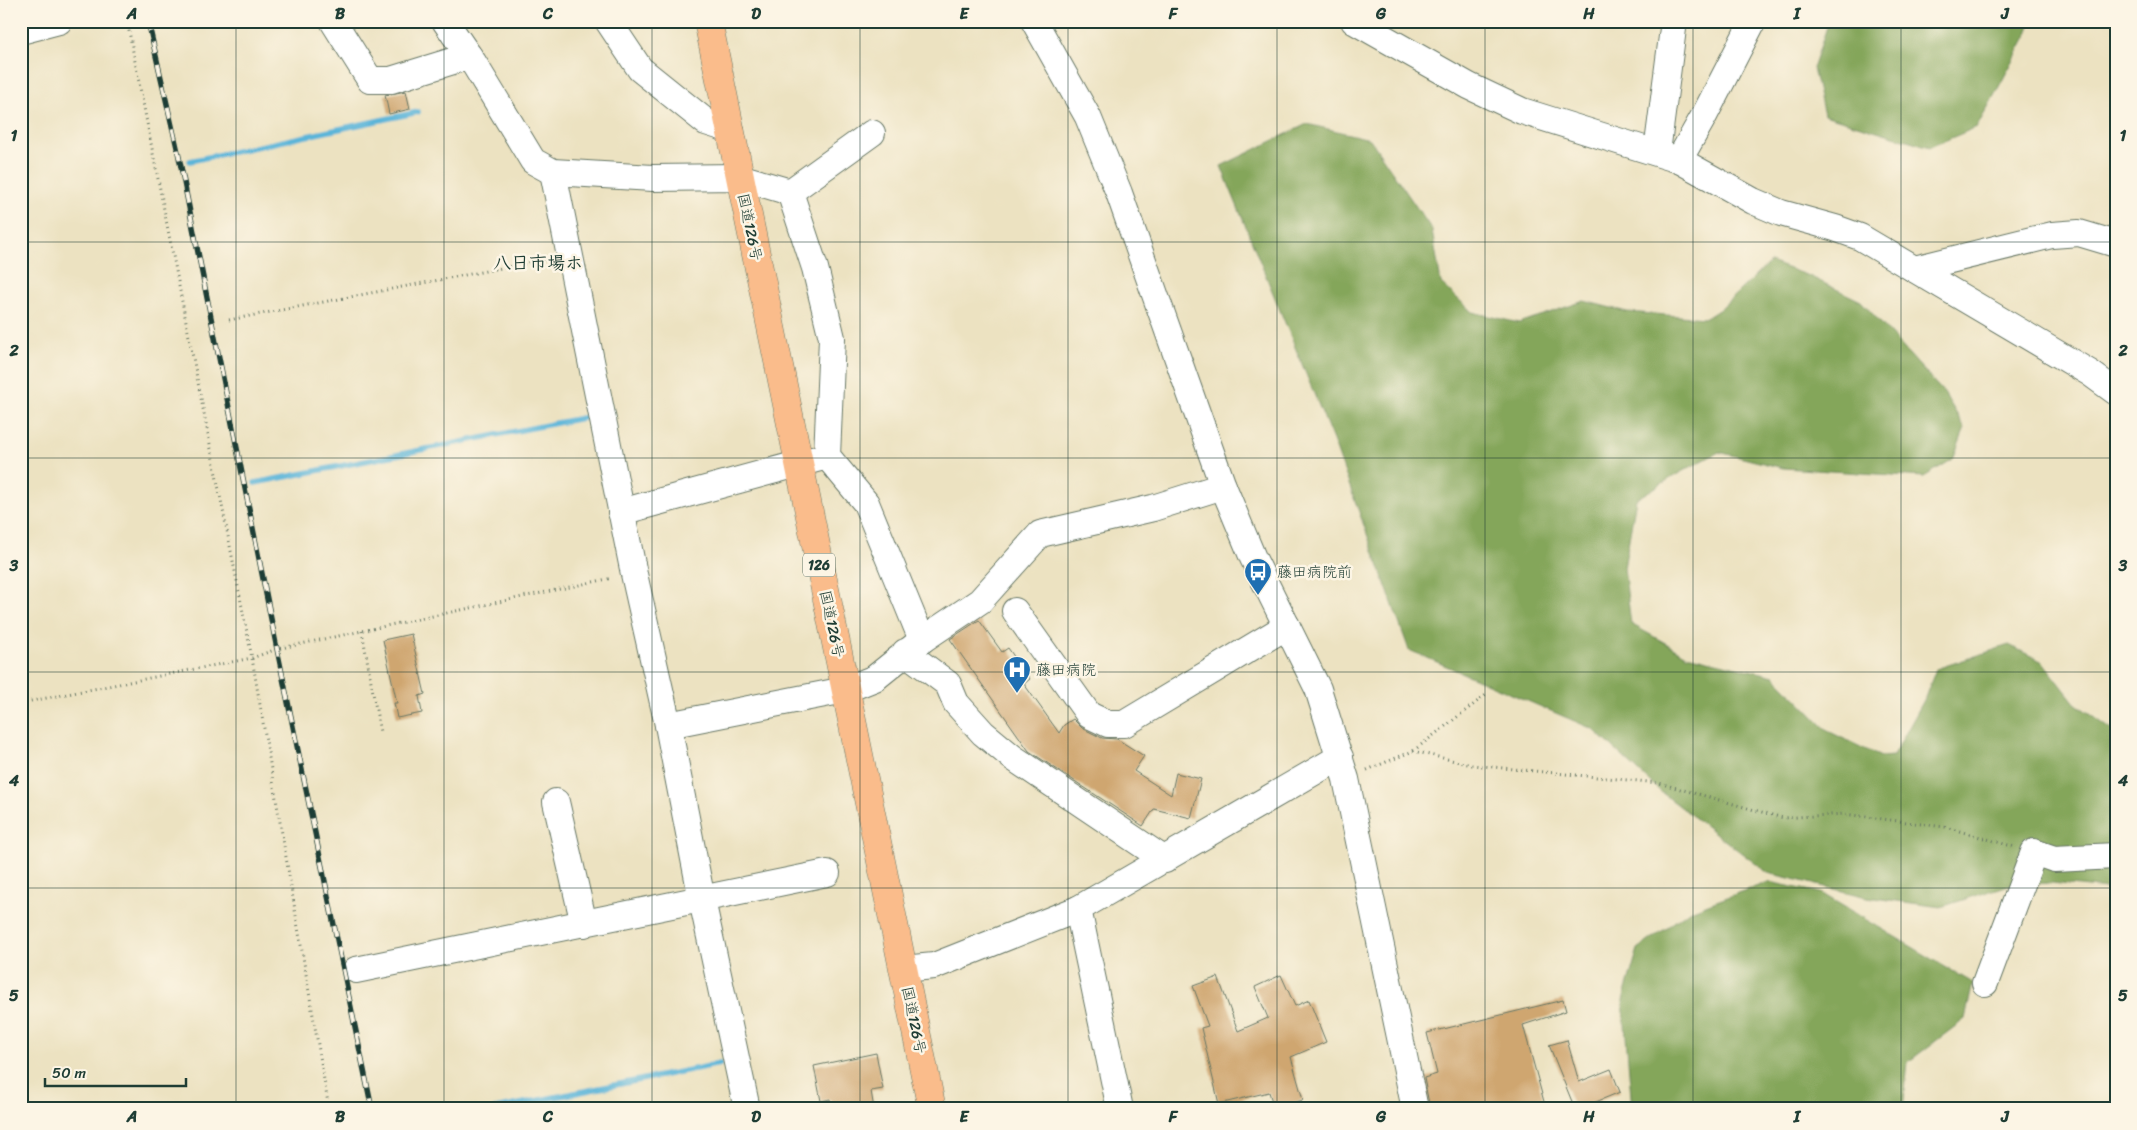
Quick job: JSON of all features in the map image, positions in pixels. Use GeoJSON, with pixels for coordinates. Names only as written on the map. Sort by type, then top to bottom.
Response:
{"type":"FeatureCollection","features":[{"type":"Feature","properties":{"kind":"highway","name":"国道126号"},"geometry":{"type":"LineString","coordinates":[[708,21],[932,1109]]}},
{"type":"Feature","properties":{"kind":"street"},"geometry":{"type":"LineString","coordinates":[[21,30],[59,21]]}},
{"type":"Feature","properties":{"kind":"street"},"geometry":{"type":"LineString","coordinates":[[333,21],[370,80],[391,80],[469,56]]}},
{"type":"Feature","properties":{"kind":"street"},"geometry":{"type":"LineString","coordinates":[[445,21],[469,56],[532,161],[553,172],[653,178],[739,177],[790,192]]}},
{"type":"Feature","properties":{"kind":"street"},"geometry":{"type":"LineString","coordinates":[[608,21],[640,70],[706,122],[731,130]]}},
{"type":"Feature","properties":{"kind":"street"},"geometry":{"type":"LineString","coordinates":[[1034,21],[1088,117],[1115,184],[1223,486],[1253,558],[1318,689],[1343,768],[1415,1109]]}},
{"type":"Feature","properties":{"kind":"street"},"geometry":{"type":"LineString","coordinates":[[1354,21],[1468,86],[1522,111],[1668,156],[1781,213],[1860,237],[2090,373],[2116,392]]}},
{"type":"Feature","properties":{"kind":"street"},"geometry":{"type":"LineString","coordinates":[[1668,156],[1674,21]]}},
{"type":"Feature","properties":{"kind":"street"},"geometry":{"type":"LineString","coordinates":[[1668,156],[1704,116],[1753,21]]}},
{"type":"Feature","properties":{"kind":"street"},"geometry":{"type":"LineString","coordinates":[[790,192],[872,133]]}},
{"type":"Feature","properties":{"kind":"street"},"geometry":{"type":"LineString","coordinates":[[553,172],[621,512],[668,725],[702,900],[747,1109]]}},
{"type":"Feature","properties":{"kind":"street"},"geometry":{"type":"LineString","coordinates":[[790,192],[815,268],[832,338],[828,456],[866,503],[913,646],[948,684],[956,703],[983,733],[1012,757],[1165,860]]}},
{"type":"Feature","properties":{"kind":"street"},"geometry":{"type":"LineString","coordinates":[[1914,269],[2052,235],[2079,232],[2116,244]]}},
{"type":"Feature","properties":{"kind":"street"},"geometry":{"type":"LineString","coordinates":[[621,512],[828,456]]}},
{"type":"Feature","properties":{"kind":"street"},"geometry":{"type":"LineString","coordinates":[[668,725],[845,690],[875,678],[913,646],[980,601],[1040,534],[1153,508],[1223,486]]}},
{"type":"Feature","properties":{"kind":"street"},"geometry":{"type":"LineString","coordinates":[[1015,611],[1089,715],[1108,724],[1124,724],[1287,626]]}},
{"type":"Feature","properties":{"kind":"street"},"geometry":{"type":"LineString","coordinates":[[903,969],[934,966],[1078,909],[1165,860],[1343,768]]}},
{"type":"Feature","properties":{"kind":"street"},"geometry":{"type":"LineString","coordinates":[[556,802],[584,924]]}},
{"type":"Feature","properties":{"kind":"street"},"geometry":{"type":"LineString","coordinates":[[1985,983],[2034,852],[2054,859],[2116,856]]}},
{"type":"Feature","properties":{"kind":"street"},"geometry":{"type":"LineString","coordinates":[[356,970],[827,873]]}},
{"type":"Feature","properties":{"kind":"street"},"geometry":{"type":"LineString","coordinates":[[1078,909],[1120,1109]]}},
{"type":"Feature","properties":{"kind":"path"},"geometry":{"type":"LineString","coordinates":[[127,21],[252,658],[329,1109]]}},
{"type":"Feature","properties":{"kind":"path"},"geometry":{"type":"LineString","coordinates":[[229,320],[570,255]]}},
{"type":"Feature","properties":{"kind":"path"},"geometry":{"type":"LineString","coordinates":[[21,703],[252,658],[277,649],[634,574]]}},
{"type":"Feature","properties":{"kind":"path"},"geometry":{"type":"LineString","coordinates":[[362,631],[380,732]]}},
{"type":"Feature","properties":{"kind":"path"},"geometry":{"type":"LineString","coordinates":[[1343,768],[1412,751],[1486,696]]}},
{"type":"Feature","properties":{"kind":"path"},"geometry":{"type":"LineString","coordinates":[[1412,751],[1472,765],[1660,783],[1783,818],[1844,814],[1946,827],[2034,852]]}},
{"type":"Feature","properties":{"kind":"green space"},"geometry":{"type":"Polygon","coordinates":[[[1829,21],[2031,21],[2027,35],[1977,127],[1930,147],[1824,115],[1813,68],[1829,21]]]}},
{"type":"Feature","properties":{"kind":"green space"},"geometry":{"type":"Polygon","coordinates":[[[1307,124],[1370,139],[1432,230],[1441,283],[1472,312],[1519,323],[1584,301],[1627,312],[1706,318],[1720,309],[1770,262],[1809,276],[1861,301],[1944,393],[1965,428],[1953,459],[1924,477],[1783,468],[1719,452],[1636,499],[1624,568],[1631,624],[1687,655],[1774,676],[1828,731],[1881,757],[1893,756],[1924,700],[1936,669],[2009,645],[2043,662],[2075,703],[2116,733],[2116,890],[2052,883],[2009,885],[1941,907],[1867,897],[1768,873],[1661,792],[1593,729],[1409,650],[1333,440],[1221,166],[1307,124]]]}},
{"type":"Feature","properties":{"kind":"green space"},"geometry":{"type":"Polygon","coordinates":[[[1769,882],[1821,893],[1973,983],[1965,1019],[1908,1062],[1903,1109],[1632,1109],[1623,1000],[1638,949],[1689,911],[1769,882]]]}},
{"type":"Feature","properties":{"kind":"building"},"geometry":{"type":"Polygon","coordinates":[[[406,91],[410,109],[389,114],[385,95],[406,91]]]}},
{"type":"Feature","properties":{"kind":"building"},"geometry":{"type":"Polygon","coordinates":[[[979,620],[1002,652],[1008,648],[1030,679],[1024,684],[1059,733],[1064,725],[1073,719],[1082,728],[1102,738],[1117,739],[1144,756],[1134,771],[1171,795],[1176,773],[1201,779],[1191,818],[1154,809],[1143,826],[1029,751],[950,639],[979,620]]]}},
{"type":"Feature","properties":{"kind":"building"},"geometry":{"type":"Polygon","coordinates":[[[411,634],[425,694],[419,696],[422,713],[397,718],[394,703],[397,703],[383,640],[411,634]]]}},
{"type":"Feature","properties":{"kind":"building"},"geometry":{"type":"Polygon","coordinates":[[[1281,975],[1295,1006],[1309,1000],[1326,1042],[1291,1057],[1303,1100],[1274,1108],[1269,1092],[1219,1104],[1201,1028],[1208,1026],[1193,986],[1218,977],[1238,1031],[1268,1018],[1255,987],[1281,975]]]}},
{"type":"Feature","properties":{"kind":"building"},"geometry":{"type":"Polygon","coordinates":[[[1563,1000],[1566,1011],[1523,1025],[1546,1109],[1430,1109],[1424,1078],[1437,1074],[1427,1033],[1563,1000]]]}},
{"type":"Feature","properties":{"kind":"building"},"geometry":{"type":"Polygon","coordinates":[[[1567,1040],[1579,1082],[1611,1069],[1620,1092],[1586,1106],[1587,1109],[1575,1109],[1549,1045],[1567,1040]]]}},
{"type":"Feature","properties":{"kind":"building"},"geometry":{"type":"Polygon","coordinates":[[[876,1053],[883,1089],[871,1091],[874,1109],[832,1109],[830,1099],[821,1101],[814,1066],[876,1053]]]}},
{"type":"Feature","properties":{"kind":"waterway"},"geometry":{"type":"LineString","coordinates":[[190,161],[418,112]]}},
{"type":"Feature","properties":{"kind":"waterway"},"geometry":{"type":"LineString","coordinates":[[255,483],[587,417]]}},
{"type":"Feature","properties":{"kind":"waterway"},"geometry":{"type":"LineString","coordinates":[[495,1109],[720,1064]]}},
{"type":"Feature","properties":{"kind":"railway"},"geometry":{"type":"LineString","coordinates":[[148,21],[178,152],[277,649],[372,1109]]}},
{"type":"Feature","properties":{"kind":"place","name":"藤田病院前"},"geometry":{"type":"Point","coordinates":[1258,596]}},
{"type":"Feature","properties":{"kind":"place","name":"藤田病院"},"geometry":{"type":"Point","coordinates":[1017,694]}},
{"type":"Feature","properties":{"kind":"district","name":"八日市場ホ"},"geometry":{"type":"Point","coordinates":[538,263]}}]}
